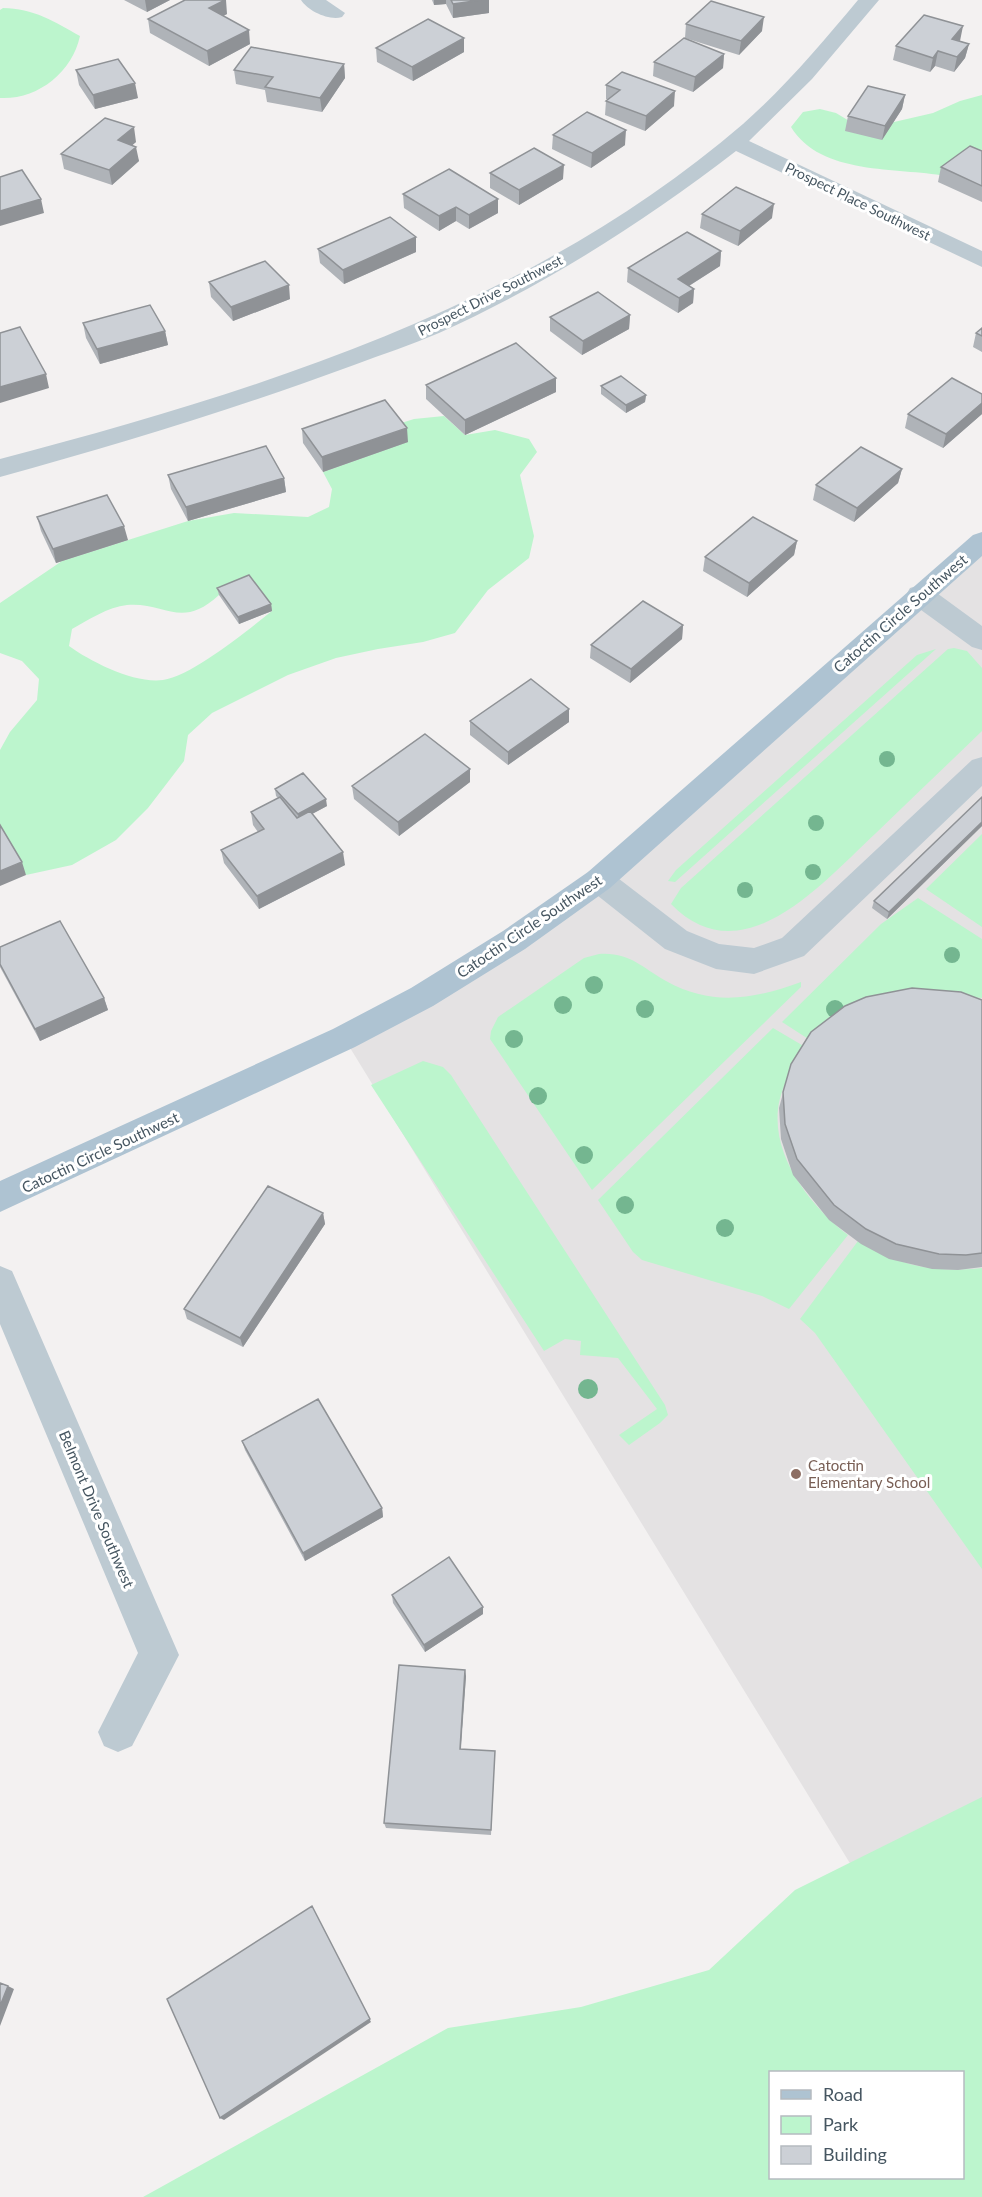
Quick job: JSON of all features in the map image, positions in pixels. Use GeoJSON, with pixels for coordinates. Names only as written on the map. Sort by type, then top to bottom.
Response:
{"type":"FeatureCollection","features":[{"type":"Feature","properties":{"kind":"main road","name":"Catoctin Circle Southwest"},"geometry":{"type":"LineString","coordinates":[[0,1197],[298,1061],[422,997],[514,940],[599,880],[982,541]]}},
{"type":"Feature","properties":{"kind":"street"},"geometry":{"type":"LineString","coordinates":[[311,0],[335,13]]}},
{"type":"Feature","properties":{"kind":"street","name":"Prospect Drive Southwest"},"geometry":{"type":"LineString","coordinates":[[0,468],[168,420],[300,378],[431,327],[533,275],[632,214],[734,142],[781,97],[869,0]]}},
{"type":"Feature","properties":{"kind":"street","name":"Prospect Place Southwest"},"geometry":{"type":"LineString","coordinates":[[734,142],[982,260]]}},
{"type":"Feature","properties":{"kind":"street"},"geometry":{"type":"LineString","coordinates":[[920,595],[982,640]]}},
{"type":"Feature","properties":{"kind":"street"},"geometry":{"type":"LineString","coordinates":[[599,880],[676,940],[716,956],[754,961],[793,947],[982,768]]}},
{"type":"Feature","properties":{"kind":"street","name":"Belmont Drive Southwest"},"geometry":{"type":"LineString","coordinates":[[0,1282],[159,1655],[118,1732]]}},
{"type":"Feature","properties":{"kind":"shaded area","name":"Catoctin Elementary School"},"geometry":{"type":"Polygon","coordinates":[[[982,540],[982,1908],[905,1953],[344,1038],[514,940],[982,540]]]}},
{"type":"Feature","properties":{"kind":"green space"},"geometry":{"type":"Polygon","coordinates":[[[3,8],[34,13],[80,36],[69,62],[51,82],[27,94],[0,98],[0,10],[3,8]]]}},
{"type":"Feature","properties":{"kind":"green space"},"geometry":{"type":"Polygon","coordinates":[[[982,95],[982,150],[972,152],[946,176],[840,162],[804,143],[791,127],[803,112],[820,109],[836,113],[851,122],[894,122],[933,113],[960,101],[982,95]]]}},
{"type":"Feature","properties":{"kind":"green space"},"geometry":{"type":"Polygon","coordinates":[[[444,416],[465,435],[495,430],[529,439],[537,452],[520,475],[534,536],[529,558],[488,590],[455,633],[423,642],[336,658],[288,675],[212,713],[188,735],[184,761],[148,808],[116,840],[72,865],[26,875],[0,830],[0,750],[10,732],[37,700],[39,679],[22,661],[0,653],[0,603],[62,561],[188,521],[234,513],[308,517],[329,507],[332,489],[323,472],[407,442],[395,425],[414,419],[444,416]],[[219,595],[194,611],[183,613],[141,605],[120,606],[105,611],[72,629],[69,646],[101,665],[127,675],[140,679],[163,680],[175,677],[204,661],[272,611],[219,595]]]}},
{"type":"Feature","properties":{"kind":"green space"},"geometry":{"type":"Polygon","coordinates":[[[936,649],[675,882],[668,881],[676,870],[917,655],[936,649]]]}},
{"type":"Feature","properties":{"kind":"green space"},"geometry":{"type":"Polygon","coordinates":[[[948,649],[967,651],[982,668],[982,731],[832,875],[807,897],[781,915],[754,927],[726,931],[698,924],[671,904],[681,888],[948,649]]]}},
{"type":"Feature","properties":{"kind":"green space"},"geometry":{"type":"Polygon","coordinates":[[[982,834],[982,927],[926,889],[982,834]]]}},
{"type":"Feature","properties":{"kind":"green space"},"geometry":{"type":"Polygon","coordinates":[[[918,898],[982,939],[982,998],[967,997],[813,1042],[782,1022],[881,924],[918,898]]]}},
{"type":"Feature","properties":{"kind":"green space"},"geometry":{"type":"Polygon","coordinates":[[[599,954],[619,955],[627,958],[666,981],[700,995],[734,998],[767,993],[801,982],[801,987],[592,1190],[490,1039],[498,1017],[584,958],[599,954]]]}},
{"type":"Feature","properties":{"kind":"green space"},"geometry":{"type":"Polygon","coordinates":[[[773,1028],[807,1048],[789,1076],[779,1102],[778,1124],[782,1146],[801,1186],[816,1205],[848,1235],[789,1309],[762,1296],[642,1260],[633,1252],[598,1200],[773,1028]]]}},
{"type":"Feature","properties":{"kind":"green space"},"geometry":{"type":"Polygon","coordinates":[[[423,1061],[443,1067],[451,1075],[665,1405],[668,1415],[629,1445],[619,1435],[657,1409],[618,1358],[580,1355],[581,1341],[565,1339],[544,1351],[371,1085],[423,1061]]]}},
{"type":"Feature","properties":{"kind":"green space"},"geometry":{"type":"Polygon","coordinates":[[[858,1241],[888,1256],[917,1266],[948,1269],[982,1268],[982,1569],[815,1333],[800,1319],[858,1241]]]}},
{"type":"Feature","properties":{"kind":"green space"},"geometry":{"type":"Polygon","coordinates":[[[982,1797],[982,2197],[143,2197],[448,2028],[581,2007],[709,1970],[795,1890],[982,1797]]]}},
{"type":"Feature","properties":{"kind":"building"},"geometry":{"type":"Polygon","coordinates":[[[185,0],[225,0],[209,8],[249,30],[207,51],[148,19],[185,0]]]}},
{"type":"Feature","properties":{"kind":"building"},"geometry":{"type":"Polygon","coordinates":[[[451,0],[481,0],[453,4],[451,0]]]}},
{"type":"Feature","properties":{"kind":"building"},"geometry":{"type":"Polygon","coordinates":[[[711,1],[764,17],[741,41],[686,24],[711,1]]]}},
{"type":"Feature","properties":{"kind":"building"},"geometry":{"type":"Polygon","coordinates":[[[924,15],[963,26],[952,39],[969,44],[957,57],[938,51],[933,58],[896,46],[924,15]]]}},
{"type":"Feature","properties":{"kind":"building"},"geometry":{"type":"Polygon","coordinates":[[[428,19],[464,38],[412,67],[376,48],[428,19]]]}},
{"type":"Feature","properties":{"kind":"building"},"geometry":{"type":"Polygon","coordinates":[[[684,38],[724,54],[695,77],[654,62],[684,38]]]}},
{"type":"Feature","properties":{"kind":"building"},"geometry":{"type":"Polygon","coordinates":[[[251,47],[344,64],[320,98],[265,87],[273,77],[234,70],[251,47]]]}},
{"type":"Feature","properties":{"kind":"building"},"geometry":{"type":"Polygon","coordinates":[[[118,59],[135,83],[93,95],[76,70],[118,59]]]}},
{"type":"Feature","properties":{"kind":"building"},"geometry":{"type":"Polygon","coordinates":[[[622,72],[675,91],[646,116],[606,101],[620,90],[606,85],[622,72]]]}},
{"type":"Feature","properties":{"kind":"building"},"geometry":{"type":"Polygon","coordinates":[[[868,86],[905,95],[885,126],[848,116],[868,86]]]}},
{"type":"Feature","properties":{"kind":"building"},"geometry":{"type":"Polygon","coordinates":[[[587,112],[626,130],[592,153],[553,135],[587,112]]]}},
{"type":"Feature","properties":{"kind":"building"},"geometry":{"type":"Polygon","coordinates":[[[105,118],[134,127],[118,140],[136,147],[109,170],[61,154],[105,118]]]}},
{"type":"Feature","properties":{"kind":"building"},"geometry":{"type":"Polygon","coordinates":[[[970,146],[982,151],[982,186],[941,167],[970,146]]]}},
{"type":"Feature","properties":{"kind":"building"},"geometry":{"type":"Polygon","coordinates":[[[534,148],[564,165],[519,190],[490,173],[534,148]]]}},
{"type":"Feature","properties":{"kind":"building"},"geometry":{"type":"Polygon","coordinates":[[[449,169],[498,199],[469,215],[456,207],[439,216],[403,194],[449,169]]]}},
{"type":"Feature","properties":{"kind":"building"},"geometry":{"type":"Polygon","coordinates":[[[22,170],[41,199],[0,211],[0,177],[22,170]]]}},
{"type":"Feature","properties":{"kind":"building"},"geometry":{"type":"Polygon","coordinates":[[[736,187],[774,204],[740,231],[702,214],[736,187]]]}},
{"type":"Feature","properties":{"kind":"building"},"geometry":{"type":"Polygon","coordinates":[[[390,217],[416,237],[343,270],[318,249],[390,217]]]}},
{"type":"Feature","properties":{"kind":"building"},"geometry":{"type":"Polygon","coordinates":[[[687,232],[721,251],[678,279],[694,289],[679,298],[628,268],[687,232]]]}},
{"type":"Feature","properties":{"kind":"building"},"geometry":{"type":"Polygon","coordinates":[[[265,261],[289,285],[231,307],[209,282],[265,261]]]}},
{"type":"Feature","properties":{"kind":"building"},"geometry":{"type":"Polygon","coordinates":[[[598,292],[630,315],[583,341],[550,317],[598,292]]]}},
{"type":"Feature","properties":{"kind":"building"},"geometry":{"type":"Polygon","coordinates":[[[150,305],[165,331],[97,349],[83,323],[150,305]]]}},
{"type":"Feature","properties":{"kind":"building"},"geometry":{"type":"Polygon","coordinates":[[[20,327],[46,374],[0,387],[0,333],[20,327]]]}},
{"type":"Feature","properties":{"kind":"building"},"geometry":{"type":"Polygon","coordinates":[[[982,328],[982,336],[976,333],[982,328]]]}},
{"type":"Feature","properties":{"kind":"building"},"geometry":{"type":"Polygon","coordinates":[[[516,343],[556,378],[465,420],[426,385],[516,343]]]}},
{"type":"Feature","properties":{"kind":"building"},"geometry":{"type":"Polygon","coordinates":[[[621,376],[646,395],[626,405],[601,386],[621,376]]]}},
{"type":"Feature","properties":{"kind":"building"},"geometry":{"type":"Polygon","coordinates":[[[952,378],[982,394],[982,403],[946,434],[908,414],[952,378]]]}},
{"type":"Feature","properties":{"kind":"building"},"geometry":{"type":"Polygon","coordinates":[[[385,400],[407,428],[322,457],[302,429],[385,400]]]}},
{"type":"Feature","properties":{"kind":"building"},"geometry":{"type":"Polygon","coordinates":[[[266,446],[284,478],[186,507],[168,475],[266,446]]]}},
{"type":"Feature","properties":{"kind":"building"},"geometry":{"type":"Polygon","coordinates":[[[861,447],[902,469],[857,508],[816,485],[861,447]]]}},
{"type":"Feature","properties":{"kind":"building"},"geometry":{"type":"Polygon","coordinates":[[[107,495],[124,526],[53,549],[37,517],[107,495]]]}},
{"type":"Feature","properties":{"kind":"building"},"geometry":{"type":"Polygon","coordinates":[[[753,517],[797,541],[749,583],[705,557],[753,517]]]}},
{"type":"Feature","properties":{"kind":"building"},"geometry":{"type":"Polygon","coordinates":[[[249,575],[271,604],[238,617],[217,588],[249,575]]]}},
{"type":"Feature","properties":{"kind":"building"},"geometry":{"type":"Polygon","coordinates":[[[643,601],[683,625],[631,669],[591,645],[643,601]]]}},
{"type":"Feature","properties":{"kind":"building"},"geometry":{"type":"Polygon","coordinates":[[[531,679],[569,709],[508,752],[470,721],[531,679]]]}},
{"type":"Feature","properties":{"kind":"building"},"geometry":{"type":"Polygon","coordinates":[[[425,734],[470,769],[398,822],[352,786],[425,734]]]}},
{"type":"Feature","properties":{"kind":"building"},"geometry":{"type":"Polygon","coordinates":[[[303,773],[326,799],[298,814],[275,789],[303,773]]]}},
{"type":"Feature","properties":{"kind":"building"},"geometry":{"type":"Polygon","coordinates":[[[280,797],[297,818],[310,811],[343,852],[257,896],[221,850],[264,829],[251,812],[280,797]]]}},
{"type":"Feature","properties":{"kind":"building"},"geometry":{"type":"Polygon","coordinates":[[[982,797],[982,822],[889,912],[874,901],[982,797]]]}},
{"type":"Feature","properties":{"kind":"building"},"geometry":{"type":"Polygon","coordinates":[[[0,825],[22,862],[0,871],[0,825]]]}},
{"type":"Feature","properties":{"kind":"building"},"geometry":{"type":"Polygon","coordinates":[[[60,921],[104,998],[35,1029],[0,964],[0,947],[60,921]]]}},
{"type":"Feature","properties":{"kind":"building"},"geometry":{"type":"Polygon","coordinates":[[[912,988],[961,992],[982,1000],[982,1253],[939,1254],[896,1244],[866,1229],[834,1205],[797,1159],[785,1124],[783,1092],[791,1064],[811,1032],[845,1006],[866,997],[912,988]]]}},
{"type":"Feature","properties":{"kind":"building"},"geometry":{"type":"Polygon","coordinates":[[[268,1186],[323,1213],[240,1338],[184,1309],[268,1186]]]}},
{"type":"Feature","properties":{"kind":"building"},"geometry":{"type":"Polygon","coordinates":[[[318,1399],[382,1508],[303,1553],[242,1441],[318,1399]]]}},
{"type":"Feature","properties":{"kind":"building"},"geometry":{"type":"Polygon","coordinates":[[[449,1557],[483,1607],[424,1645],[392,1595],[449,1557]]]}},
{"type":"Feature","properties":{"kind":"building"},"geometry":{"type":"Polygon","coordinates":[[[399,1665],[465,1670],[460,1749],[495,1751],[491,1830],[384,1823],[399,1665]]]}},
{"type":"Feature","properties":{"kind":"building"},"geometry":{"type":"Polygon","coordinates":[[[312,1906],[370,2019],[220,2118],[167,1999],[312,1906]]]}},
{"type":"Feature","properties":{"kind":"building"},"geometry":{"type":"Polygon","coordinates":[[[0,1983],[8,1986],[0,2006],[0,1983]]]}},
{"type":"Feature","properties":{"kind":"place","name":"Catoctin Elementary School"},"geometry":{"type":"Point","coordinates":[796,1474]}}]}
